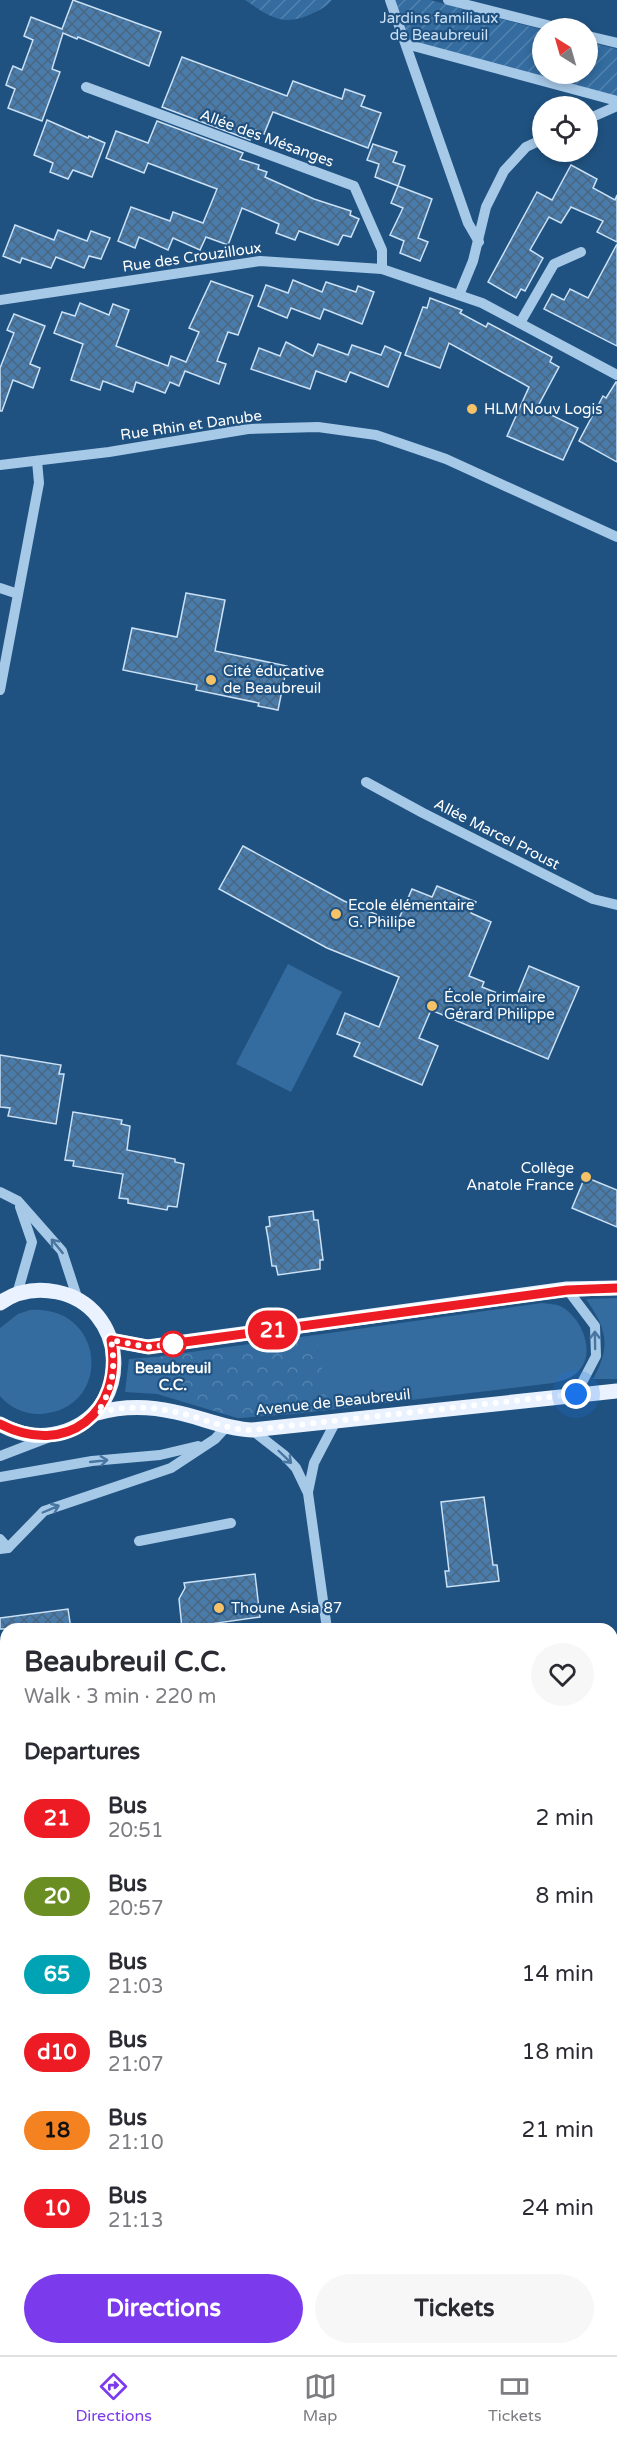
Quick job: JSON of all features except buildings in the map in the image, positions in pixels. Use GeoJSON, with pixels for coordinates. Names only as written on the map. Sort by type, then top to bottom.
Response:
{"type":"FeatureCollection","features":[{"type":"Feature","properties":{"kind":"main road"},"geometry":{"type":"LineString","coordinates":[[111,1340],[148,1347],[567,1290],[617,1288]]}},
{"type":"Feature","properties":{"kind":"main road"},"geometry":{"type":"LineString","coordinates":[[0,1303],[17,1294],[48,1290],[63,1293],[78,1300],[98,1317],[111,1340],[114,1358],[113,1376],[105,1401],[97,1413]]}},
{"type":"Feature","properties":{"kind":"main road","name":"Avenue de Beaubreuil"},"geometry":{"type":"LineString","coordinates":[[0,1424],[15,1432],[33,1436],[52,1436],[77,1427],[97,1413],[116,1408],[139,1408],[175,1412],[226,1427],[252,1430],[617,1391]]}},
{"type":"Feature","properties":{"kind":"street"},"geometry":{"type":"LineString","coordinates":[[390,0],[468,224],[479,242]]}},
{"type":"Feature","properties":{"kind":"street"},"geometry":{"type":"LineString","coordinates":[[448,0],[532,21]]}},
{"type":"Feature","properties":{"kind":"street"},"geometry":{"type":"LineString","coordinates":[[598,39],[617,44]]}},
{"type":"Feature","properties":{"kind":"street"},"geometry":{"type":"LineString","coordinates":[[406,44],[617,101]]}},
{"type":"Feature","properties":{"kind":"street","name":"Allée des Mésanges"},"geometry":{"type":"LineString","coordinates":[[86,87],[354,186],[382,250],[382,269]]}},
{"type":"Feature","properties":{"kind":"street"},"geometry":{"type":"LineString","coordinates":[[598,115],[617,106]]}},
{"type":"Feature","properties":{"kind":"street"},"geometry":{"type":"LineString","coordinates":[[459,295],[479,242],[486,207],[504,171],[526,147],[532,144]]}},
{"type":"Feature","properties":{"kind":"street"},"geometry":{"type":"LineString","coordinates":[[520,323],[554,264],[581,252]]}},
{"type":"Feature","properties":{"kind":"street","name":"Rue des Crouzilloux"},"geometry":{"type":"LineString","coordinates":[[0,300],[260,261],[382,269],[482,303],[617,375]]}},
{"type":"Feature","properties":{"kind":"street","name":"Rue Rhin et Danube"},"geometry":{"type":"LineString","coordinates":[[0,465],[109,452],[248,429],[318,427],[376,435],[436,455],[617,537]]}},
{"type":"Feature","properties":{"kind":"street"},"geometry":{"type":"LineString","coordinates":[[0,690],[39,483],[37,461]]}},
{"type":"Feature","properties":{"kind":"street"},"geometry":{"type":"LineString","coordinates":[[0,588],[18,594]]}},
{"type":"Feature","properties":{"kind":"street","name":"Allée Marcel Proust"},"geometry":{"type":"LineString","coordinates":[[366,782],[593,899],[617,905]]}},
{"type":"Feature","properties":{"kind":"street"},"geometry":{"type":"LineString","coordinates":[[0,1192],[18,1201],[62,1251],[78,1300]]}},
{"type":"Feature","properties":{"kind":"street"},"geometry":{"type":"LineString","coordinates":[[17,1294],[32,1242],[18,1201]]}},
{"type":"Feature","properties":{"kind":"street"},"geometry":{"type":"LineString","coordinates":[[567,1290],[595,1326],[596,1356],[576,1394]]}},
{"type":"Feature","properties":{"kind":"street"},"geometry":{"type":"LineString","coordinates":[[308,1493],[317,1456],[336,1421]]}},
{"type":"Feature","properties":{"kind":"street"},"geometry":{"type":"LineString","coordinates":[[0,1477],[92,1461],[160,1455],[204,1444],[215,1439],[226,1427]]}},
{"type":"Feature","properties":{"kind":"street"},"geometry":{"type":"LineString","coordinates":[[252,1430],[284,1455],[296,1468],[308,1493],[326,1623]]}},
{"type":"Feature","properties":{"kind":"street"},"geometry":{"type":"LineString","coordinates":[[0,1456],[52,1436]]}},
{"type":"Feature","properties":{"kind":"street"},"geometry":{"type":"LineString","coordinates":[[0,1539],[4,1549],[44,1511],[171,1468],[204,1444]]}},
{"type":"Feature","properties":{"kind":"street"},"geometry":{"type":"LineString","coordinates":[[140,1541],[231,1523]]}},
{"type":"Feature","properties":{"kind":"green space"},"geometry":{"type":"Polygon","coordinates":[[[245,0],[332,0],[315,12],[291,20],[268,15],[245,0]]]}},
{"type":"Feature","properties":{"kind":"green space","name":"Jardins familiaux de Beaubreuil"},"geometry":{"type":"Polygon","coordinates":[[[393,0],[430,0],[532,27],[532,76],[408,43],[393,0]]]}},
{"type":"Feature","properties":{"kind":"green space","name":"Jardins familiaux de Beaubreuil"},"geometry":{"type":"Polygon","coordinates":[[[598,44],[617,49],[617,98],[564,84],[598,84],[598,44]]]}},
{"type":"Feature","properties":{"kind":"green space"},"geometry":{"type":"Polygon","coordinates":[[[288,964],[342,992],[291,1092],[236,1064],[288,964]]]}},
{"type":"Feature","properties":{"kind":"green space"},"geometry":{"type":"Polygon","coordinates":[[[617,1298],[617,1379],[593,1379],[603,1357],[604,1338],[598,1319],[586,1299],[617,1298]]]}},
{"type":"Feature","properties":{"kind":"green space"},"geometry":{"type":"Polygon","coordinates":[[[542,1303],[558,1305],[569,1312],[582,1330],[587,1351],[580,1370],[569,1378],[553,1383],[294,1414],[238,1418],[157,1394],[125,1392],[129,1359],[167,1356],[542,1303]]]}},
{"type":"Feature","properties":{"kind":"green space"},"geometry":{"type":"Polygon","coordinates":[[[30,1310],[56,1313],[74,1324],[86,1340],[91,1359],[89,1378],[80,1395],[64,1408],[41,1414],[19,1410],[0,1396],[0,1328],[18,1314],[30,1310]]]}},
{"type":"Feature","properties":{"kind":"green space"},"geometry":{"type":"Polygon","coordinates":[[[316,1335],[329,1410],[238,1418],[181,1401],[152,1366],[161,1356],[316,1335]]]}},
{"type":"Feature","properties":{"kind":"bus line","name":"21"},"geometry":{"type":"LineString","coordinates":[[0,1424],[15,1432],[33,1436],[52,1436],[77,1427],[97,1413],[105,1401],[113,1376],[114,1358],[111,1340],[148,1347],[567,1290],[617,1288]]}},
{"type":"Feature","properties":{"kind":"place","name":"HLM Nouv Logis"},"geometry":{"type":"Point","coordinates":[472,409]}},
{"type":"Feature","properties":{"kind":"place","name":"Cité éducative de Beaubreuil"},"geometry":{"type":"Point","coordinates":[211,680]}},
{"type":"Feature","properties":{"kind":"place","name":"Ecole élémentaire G. Philipe"},"geometry":{"type":"Point","coordinates":[336,914]}},
{"type":"Feature","properties":{"kind":"place","name":"École primaire Gérard Philippe"},"geometry":{"type":"Point","coordinates":[432,1006]}},
{"type":"Feature","properties":{"kind":"place","name":"Collège Anatole France"},"geometry":{"type":"Point","coordinates":[586,1177]}},
{"type":"Feature","properties":{"kind":"place","name":"Beaubreuil C.C."},"geometry":{"type":"Point","coordinates":[173,1344]}},
{"type":"Feature","properties":{"kind":"place","name":"Thoune Asia 87"},"geometry":{"type":"Point","coordinates":[219,1608]}},
{"type":"Feature","properties":{"kind":"route"},"geometry":{"type":"LineString","coordinates":[[173,1344],[177,1343],[148,1347],[111,1340],[114,1358],[113,1376],[105,1401],[97,1413],[116,1408],[139,1408],[175,1412],[226,1427],[252,1430],[576,1394]]}}]}
